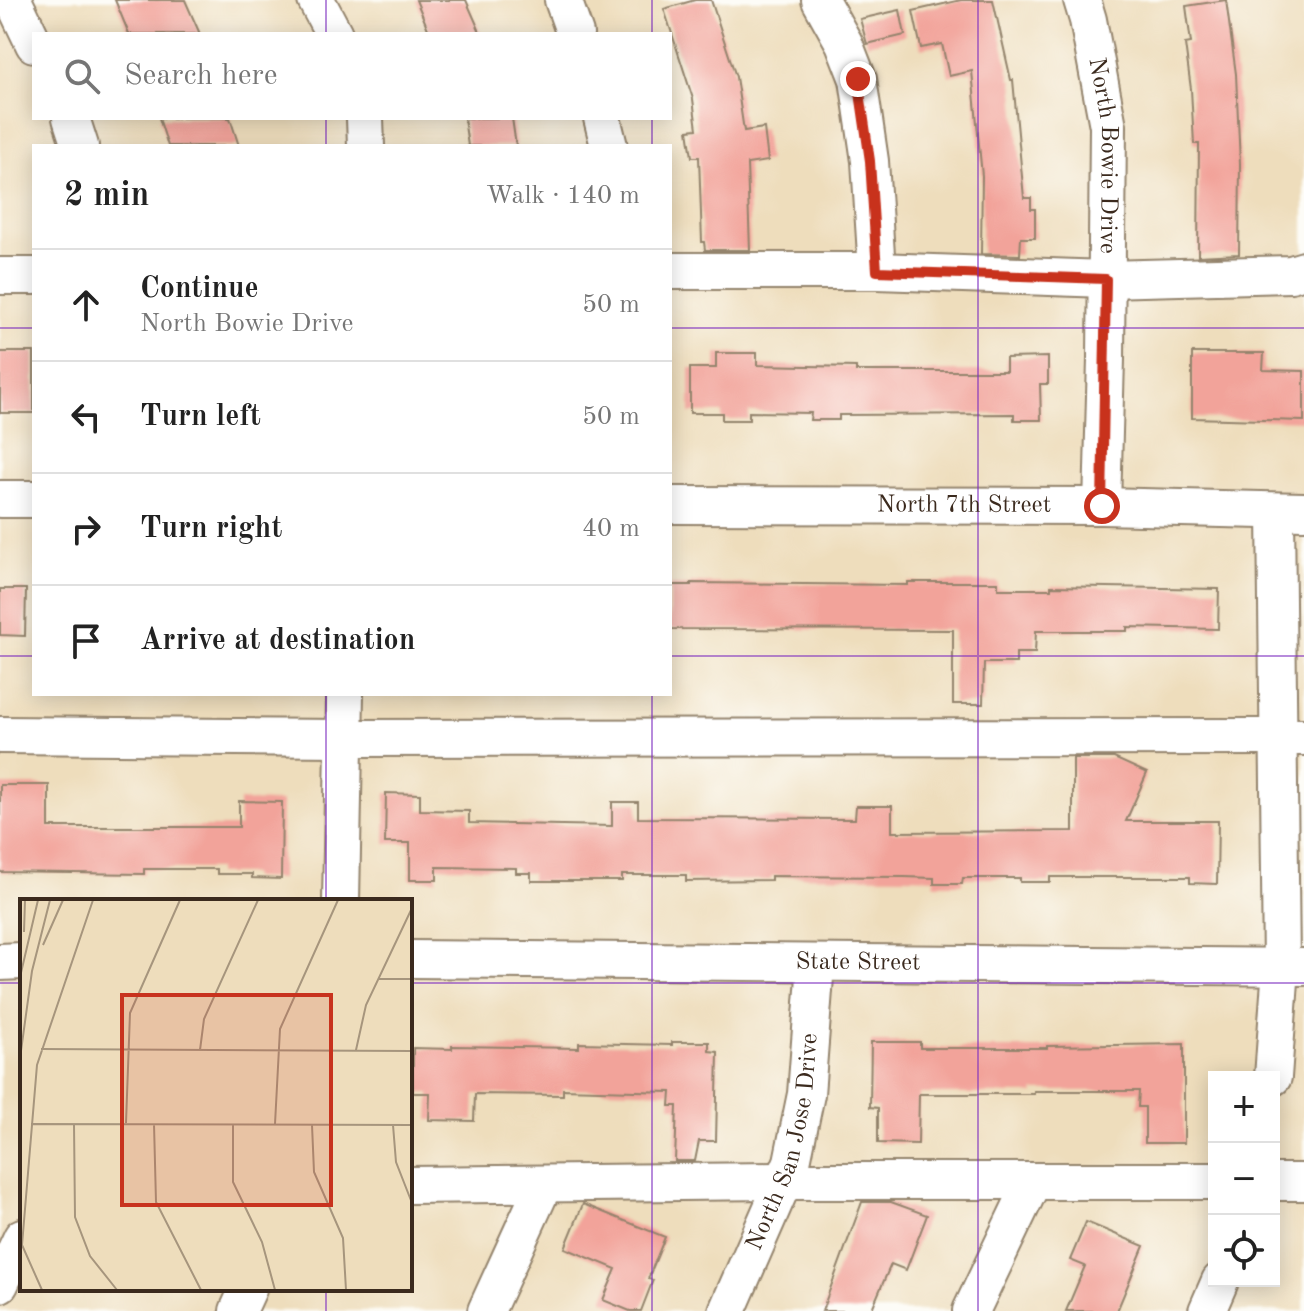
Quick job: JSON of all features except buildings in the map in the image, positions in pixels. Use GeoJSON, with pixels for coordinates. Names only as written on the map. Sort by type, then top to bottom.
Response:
{"type":"FeatureCollection","features":[{"type":"Feature","properties":{"kind":"street"},"geometry":{"type":"LineString","coordinates":[[13,0],[32,40]]}},
{"type":"Feature","properties":{"kind":"street"},"geometry":{"type":"LineString","coordinates":[[316,0],[333,32]]}},
{"type":"Feature","properties":{"kind":"street"},"geometry":{"type":"LineString","coordinates":[[563,0],[574,32]]}},
{"type":"Feature","properties":{"kind":"street"},"geometry":{"type":"LineString","coordinates":[[820,0],[844,43],[858,79],[870,161],[877,271]]}},
{"type":"Feature","properties":{"kind":"street","name":"North Bowie Drive"},"geometry":{"type":"LineString","coordinates":[[1082,0],[1108,126],[1102,506]]}},
{"type":"Feature","properties":{"kind":"street"},"geometry":{"type":"LineString","coordinates":[[72,120],[79,144]]}},
{"type":"Feature","properties":{"kind":"street"},"geometry":{"type":"LineString","coordinates":[[365,120],[366,144]]}},
{"type":"Feature","properties":{"kind":"street"},"geometry":{"type":"LineString","coordinates":[[602,120],[608,144]]}},
{"type":"Feature","properties":{"kind":"street"},"geometry":{"type":"LineString","coordinates":[[672,271],[877,271],[1106,279],[1291,274],[1304,270]]}},
{"type":"Feature","properties":{"kind":"street"},"geometry":{"type":"LineString","coordinates":[[0,276],[32,276]]}},
{"type":"Feature","properties":{"kind":"street"},"geometry":{"type":"LineString","coordinates":[[0,499],[32,499]]}},
{"type":"Feature","properties":{"kind":"street","name":"North 7th Street"},"geometry":{"type":"LineString","coordinates":[[672,505],[1102,506],[1290,511]]}},
{"type":"Feature","properties":{"kind":"street"},"geometry":{"type":"LineString","coordinates":[[1274,1071],[1292,967],[1290,511]]}},
{"type":"Feature","properties":{"kind":"street"},"geometry":{"type":"LineString","coordinates":[[341,899],[345,696]]}},
{"type":"Feature","properties":{"kind":"street"},"geometry":{"type":"LineString","coordinates":[[0,735],[344,738],[1291,737]]}},
{"type":"Feature","properties":{"kind":"street","name":"State Street"},"geometry":{"type":"LineString","coordinates":[[412,959],[1292,967]]}},
{"type":"Feature","properties":{"kind":"street"},"geometry":{"type":"LineString","coordinates":[[0,962],[20,961]]}},
{"type":"Feature","properties":{"kind":"street","name":"North San Jose Drive"},"geometry":{"type":"LineString","coordinates":[[727,1311],[792,1162],[806,1094],[816,964]]}},
{"type":"Feature","properties":{"kind":"street"},"geometry":{"type":"LineString","coordinates":[[971,1311],[1033,1181]]}},
{"type":"Feature","properties":{"kind":"street"},"geometry":{"type":"LineString","coordinates":[[412,1185],[1208,1181]]}},
{"type":"Feature","properties":{"kind":"street"},"geometry":{"type":"LineString","coordinates":[[1280,1182],[1304,1182]]}},
{"type":"Feature","properties":{"kind":"street"},"geometry":{"type":"LineString","coordinates":[[486,1311],[544,1184]]}},
{"type":"Feature","properties":{"kind":"street"},"geometry":{"type":"LineString","coordinates":[[0,1284],[20,1241]]}},
{"type":"Feature","properties":{"kind":"street"},"geometry":{"type":"LineString","coordinates":[[1207,1311],[1217,1287]]}},
{"type":"Feature","properties":{"kind":"street"},"geometry":{"type":"LineString","coordinates":[[238,1311],[247,1291]]}},
{"type":"Feature","properties":{"kind":"route"},"geometry":{"type":"LineString","coordinates":[[858,79],[870,161],[877,271],[1106,279],[1102,506]]}}]}
